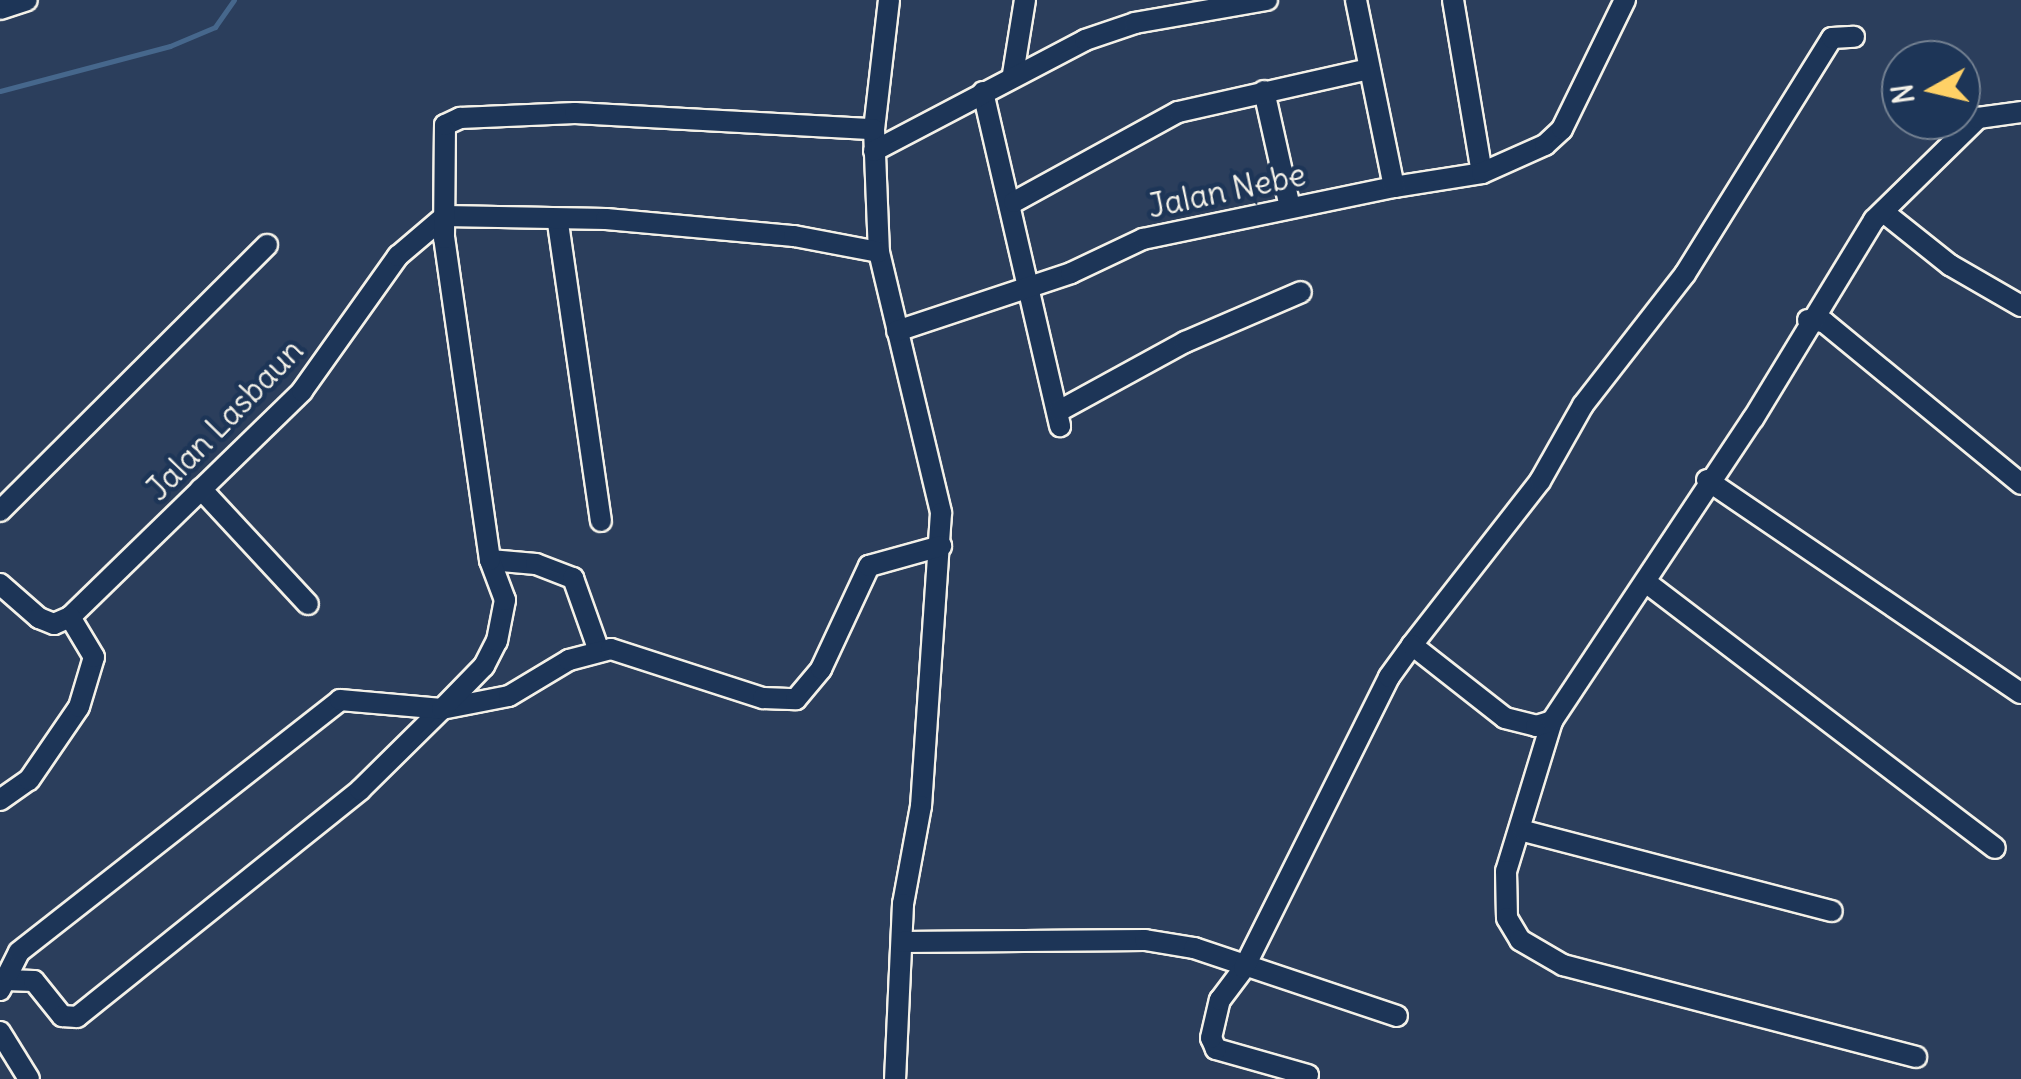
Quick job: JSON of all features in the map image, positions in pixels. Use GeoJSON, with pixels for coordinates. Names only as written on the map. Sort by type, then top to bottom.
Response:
{"type":"FeatureCollection","features":[{"type":"Feature","properties":{"kind":"street"},"geometry":{"type":"LineString","coordinates":[[0,10],[28,0]]}},
{"type":"Feature","properties":{"kind":"street"},"geometry":{"type":"LineString","coordinates":[[889,0],[874,129],[879,252],[896,331],[936,471],[940,546],[921,806],[902,942],[896,1079]]}},
{"type":"Feature","properties":{"kind":"street"},"geometry":{"type":"LineString","coordinates":[[1014,74],[1025,0]]}},
{"type":"Feature","properties":{"kind":"street"},"geometry":{"type":"LineString","coordinates":[[874,152],[1014,74],[1135,23],[1267,0]]}},
{"type":"Feature","properties":{"kind":"street"},"geometry":{"type":"LineString","coordinates":[[1356,0],[1394,187]]}},
{"type":"Feature","properties":{"kind":"street"},"geometry":{"type":"LineString","coordinates":[[1453,0],[1482,173]]}},
{"type":"Feature","properties":{"kind":"street","name":"Jalan Nebe"},"geometry":{"type":"LineString","coordinates":[[896,331],[1030,287],[1143,239],[1290,207],[1482,173],[1553,139],[1625,0]]}},
{"type":"Feature","properties":{"kind":"street"},"geometry":{"type":"LineString","coordinates":[[1308,1074],[1212,1044],[1220,1000],[1244,968],[1360,728],[1412,646],[1540,481],[1583,405],[1685,274],[1832,38],[1854,36]]}},
{"type":"Feature","properties":{"kind":"street"},"geometry":{"type":"LineString","coordinates":[[1014,202],[1152,122],[1264,91],[1370,69]]}},
{"type":"Feature","properties":{"kind":"street"},"geometry":{"type":"LineString","coordinates":[[1264,91],[1290,207]]}},
{"type":"Feature","properties":{"kind":"street"},"geometry":{"type":"LineString","coordinates":[[984,92],[1014,202],[1060,418],[1185,342],[1301,292]]}},
{"type":"Feature","properties":{"kind":"street"},"geometry":{"type":"LineString","coordinates":[[1981,115],[2021,112]]}},
{"type":"Feature","properties":{"kind":"street"},"geometry":{"type":"LineString","coordinates":[[3,985],[34,981],[62,1016],[76,1017],[360,790],[484,666],[503,625],[505,600],[490,560],[445,216],[442,132],[452,120],[574,113],[874,129]]}},
{"type":"Feature","properties":{"kind":"street"},"geometry":{"type":"LineString","coordinates":[[1916,1057],[1547,960],[1520,940],[1508,918],[1506,871],[1524,831],[1530,783],[1552,722],[1647,584],[1707,480],[1753,419],[1808,320],[1874,220],[1886,214],[1948,140]]}},
{"type":"Feature","properties":{"kind":"street"},"geometry":{"type":"LineString","coordinates":[[1886,214],[1950,265],[2021,306]]}},
{"type":"Feature","properties":{"kind":"street"},"geometry":{"type":"LineString","coordinates":[[445,216],[558,223],[606,219],[794,236],[879,252]]}},
{"type":"Feature","properties":{"kind":"street","name":"Jalan Lasbaun"},"geometry":{"type":"LineString","coordinates":[[70,617],[302,391],[398,256],[445,216]]}},
{"type":"Feature","properties":{"kind":"street"},"geometry":{"type":"LineString","coordinates":[[558,223],[601,521]]}},
{"type":"Feature","properties":{"kind":"street"},"geometry":{"type":"LineString","coordinates":[[0,511],[267,246]]}},
{"type":"Feature","properties":{"kind":"street"},"geometry":{"type":"LineString","coordinates":[[1808,320],[1824,322],[2021,484]]}},
{"type":"Feature","properties":{"kind":"street"},"geometry":{"type":"LineString","coordinates":[[1707,480],[2021,694]]}},
{"type":"Feature","properties":{"kind":"street"},"geometry":{"type":"LineString","coordinates":[[200,488],[308,604]]}},
{"type":"Feature","properties":{"kind":"street"},"geometry":{"type":"LineString","coordinates":[[3,985],[19,952],[340,700],[442,709],[509,696],[569,660],[599,650],[630,653],[789,702],[803,695],[821,669],[869,566],[940,546]]}},
{"type":"Feature","properties":{"kind":"street"},"geometry":{"type":"LineString","coordinates":[[490,560],[536,564],[573,578],[599,650]]}},
{"type":"Feature","properties":{"kind":"street"},"geometry":{"type":"LineString","coordinates":[[1647,584],[1996,848]]}},
{"type":"Feature","properties":{"kind":"street"},"geometry":{"type":"LineString","coordinates":[[0,800],[29,780],[79,707],[94,657],[70,617],[54,624],[4,595]]}},
{"type":"Feature","properties":{"kind":"street"},"geometry":{"type":"LineString","coordinates":[[1412,646],[1505,718],[1536,726],[1552,722]]}},
{"type":"Feature","properties":{"kind":"street"},"geometry":{"type":"LineString","coordinates":[[1524,831],[1832,910]]}},
{"type":"Feature","properties":{"kind":"street"},"geometry":{"type":"LineString","coordinates":[[902,942],[1145,940],[1397,1016]]}},
{"type":"Feature","properties":{"kind":"street"},"geometry":{"type":"LineString","coordinates":[[0,1032],[29,1079]]}},
{"type":"Feature","properties":{"kind":"waterway"},"geometry":{"type":"LineString","coordinates":[[0,91],[170,46],[215,27],[234,0]]}}]}
